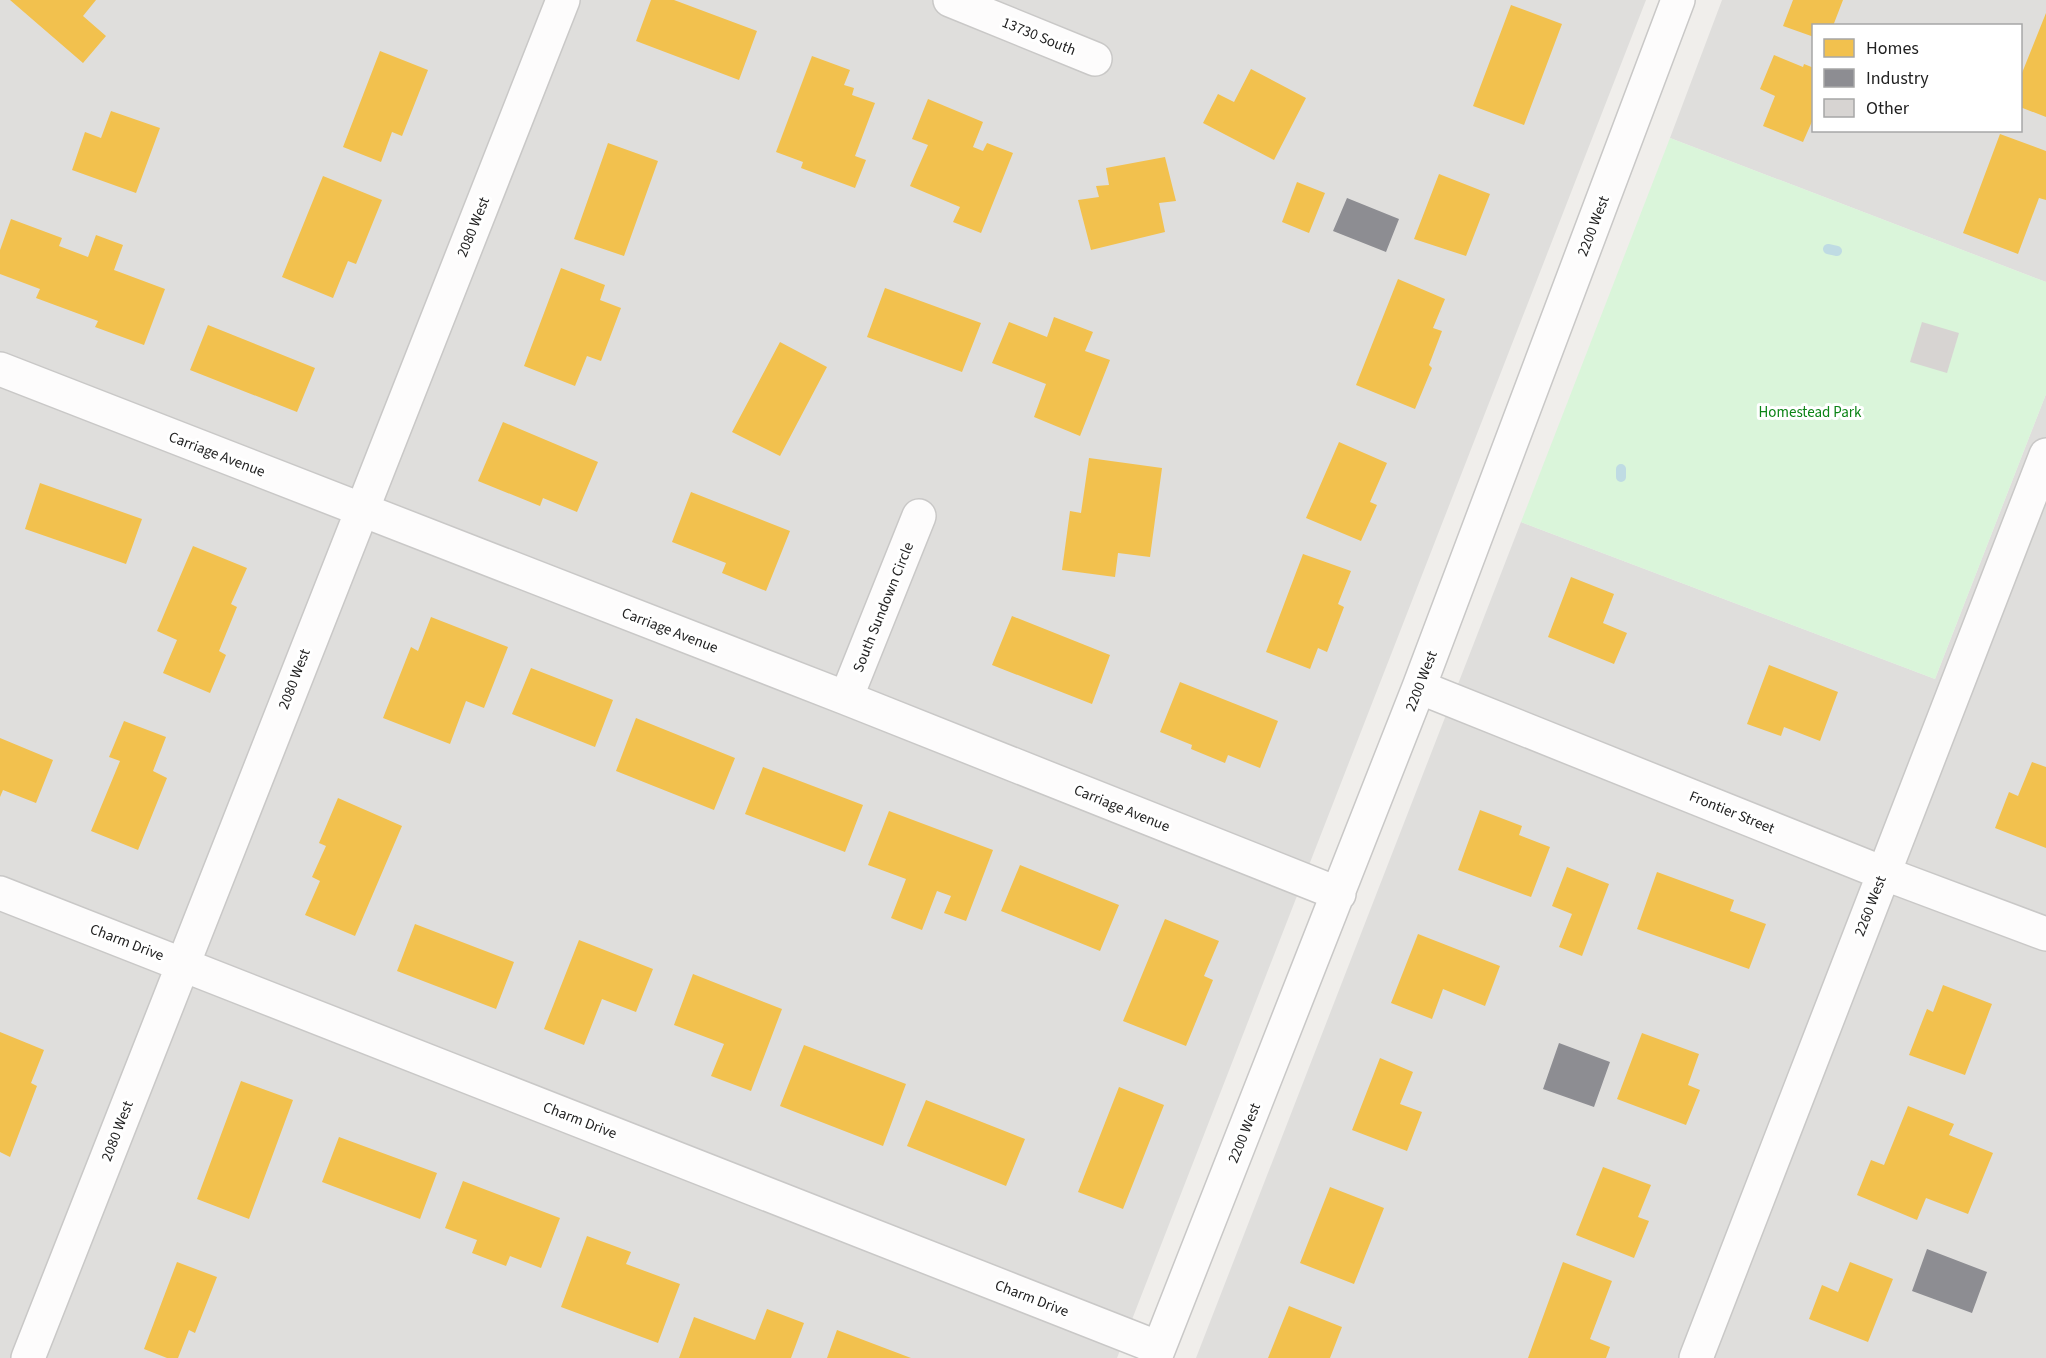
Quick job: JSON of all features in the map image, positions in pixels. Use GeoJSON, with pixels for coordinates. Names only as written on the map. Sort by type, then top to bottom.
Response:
{"type":"FeatureCollection","features":[{"type":"Feature","properties":{"kind":"street","name":"2080 West"},"geometry":{"type":"LineString","coordinates":[[28,1358],[360,510],[563,0]]}},
{"type":"Feature","properties":{"kind":"street","name":"13730 South"},"geometry":{"type":"LineString","coordinates":[[952,0],[1095,58]]}},
{"type":"Feature","properties":{"kind":"street","name":"2200 West"},"geometry":{"type":"LineString","coordinates":[[1157,1353],[1419,687],[1678,0]]}},
{"type":"Feature","properties":{"kind":"street","name":"Carriage Avenue"},"geometry":{"type":"LineString","coordinates":[[0,369],[846,698],[1339,894]]}},
{"type":"Feature","properties":{"kind":"street","name":"2260 West"},"geometry":{"type":"LineString","coordinates":[[1696,1358],[2046,455]]}},
{"type":"Feature","properties":{"kind":"street","name":"South Sundown Circle"},"geometry":{"type":"LineString","coordinates":[[846,698],[919,516]]}},
{"type":"Feature","properties":{"kind":"street","name":"Frontier Street"},"geometry":{"type":"LineString","coordinates":[[1419,687],[1883,873],[2046,934]]}},
{"type":"Feature","properties":{"kind":"street","name":"Charm Drive"},"geometry":{"type":"LineString","coordinates":[[0,893],[1157,1353]]}},
{"type":"Feature","properties":{"kind":"shaded area"},"geometry":{"type":"Polygon","coordinates":[[[0,0],[1646,0],[1117,1358],[0,1358],[0,0]]]}},
{"type":"Feature","properties":{"kind":"shaded area"},"geometry":{"type":"Polygon","coordinates":[[[1722,0],[2046,0],[2046,282],[1670,138],[1722,0]]]}},
{"type":"Feature","properties":{"kind":"shaded area"},"geometry":{"type":"Polygon","coordinates":[[[2046,394],[2046,1358],[1196,1358],[1521,522],[1935,679],[2046,394]]]}},
{"type":"Feature","properties":{"kind":"green space","name":"Homestead Park"},"geometry":{"type":"Polygon","coordinates":[[[1670,138],[2046,282],[2046,394],[1935,679],[1521,522],[1670,138]]]}},
{"type":"Feature","properties":{"kind":"building: Homes"},"geometry":{"type":"Polygon","coordinates":[[[10,0],[96,0],[83,16],[106,36],[83,63],[10,0]]]}},
{"type":"Feature","properties":{"kind":"building: Homes"},"geometry":{"type":"Polygon","coordinates":[[[651,0],[674,0],[757,31],[739,80],[636,41],[651,0]]]}},
{"type":"Feature","properties":{"kind":"building: Homes"},"geometry":{"type":"Polygon","coordinates":[[[1793,0],[1843,0],[1834,24],[1812,24],[1812,36],[1783,26],[1793,0]]]}},
{"type":"Feature","properties":{"kind":"building: Homes"},"geometry":{"type":"Polygon","coordinates":[[[1511,5],[1562,24],[1524,125],[1473,106],[1511,5]]]}},
{"type":"Feature","properties":{"kind":"building: Homes"},"geometry":{"type":"Polygon","coordinates":[[[2046,13],[2046,117],[2022,108],[2022,73],[2046,13]]]}},
{"type":"Feature","properties":{"kind":"building: Homes"},"geometry":{"type":"Polygon","coordinates":[[[380,51],[428,70],[402,136],[392,132],[381,162],[343,147],[380,51]]]}},
{"type":"Feature","properties":{"kind":"building: Homes"},"geometry":{"type":"Polygon","coordinates":[[[1774,55],[1803,67],[1804,64],[1812,67],[1812,122],[1803,142],[1763,126],[1775,96],[1760,89],[1774,55]]]}},
{"type":"Feature","properties":{"kind":"building: Homes"},"geometry":{"type":"Polygon","coordinates":[[[812,56],[850,70],[844,85],[854,88],[852,95],[875,103],[855,156],[866,160],[855,188],[801,168],[803,162],[776,152],[812,56]]]}},
{"type":"Feature","properties":{"kind":"building: Homes"},"geometry":{"type":"Polygon","coordinates":[[[1251,69],[1306,98],[1274,160],[1203,123],[1218,94],[1234,102],[1251,69]]]}},
{"type":"Feature","properties":{"kind":"building: Homes"},"geometry":{"type":"Polygon","coordinates":[[[928,99],[983,122],[973,147],[983,151],[987,143],[1013,153],[981,233],[953,222],[960,207],[910,186],[928,145],[912,139],[928,99]]]}},
{"type":"Feature","properties":{"kind":"building: Homes"},"geometry":{"type":"Polygon","coordinates":[[[111,111],[160,128],[136,193],[72,170],[85,132],[101,138],[111,111]]]}},
{"type":"Feature","properties":{"kind":"building: Homes"},"geometry":{"type":"Polygon","coordinates":[[[2000,134],[2046,151],[2046,200],[2039,198],[2018,254],[1963,233],[2000,134]]]}},
{"type":"Feature","properties":{"kind":"building: Homes"},"geometry":{"type":"Polygon","coordinates":[[[608,143],[658,161],[624,256],[574,239],[608,143]]]}},
{"type":"Feature","properties":{"kind":"building: Homes"},"geometry":{"type":"Polygon","coordinates":[[[1165,157],[1176,201],[1159,203],[1165,232],[1091,250],[1078,200],[1099,197],[1096,186],[1109,185],[1106,168],[1165,157]]]}},
{"type":"Feature","properties":{"kind":"building: Homes"},"geometry":{"type":"Polygon","coordinates":[[[1439,174],[1490,194],[1466,256],[1414,239],[1439,174]]]}},
{"type":"Feature","properties":{"kind":"building: Homes"},"geometry":{"type":"Polygon","coordinates":[[[323,176],[382,200],[356,264],[348,261],[333,298],[282,277],[323,176]]]}},
{"type":"Feature","properties":{"kind":"building: Homes"},"geometry":{"type":"Polygon","coordinates":[[[1297,182],[1325,193],[1309,233],[1282,222],[1297,182]]]}},
{"type":"Feature","properties":{"kind":"building: Homes"},"geometry":{"type":"Polygon","coordinates":[[[11,219],[62,238],[59,246],[88,257],[96,235],[123,245],[114,270],[165,289],[144,345],[95,327],[98,321],[36,298],[40,289],[0,274],[0,250],[11,219]]]}},
{"type":"Feature","properties":{"kind":"building: Homes"},"geometry":{"type":"Polygon","coordinates":[[[561,268],[605,285],[600,300],[621,308],[601,361],[587,356],[575,386],[524,366],[561,268]]]}},
{"type":"Feature","properties":{"kind":"building: Homes"},"geometry":{"type":"Polygon","coordinates":[[[1398,279],[1445,299],[1433,328],[1442,331],[1429,365],[1432,368],[1415,409],[1356,385],[1398,279]]]}},
{"type":"Feature","properties":{"kind":"building: Homes"},"geometry":{"type":"Polygon","coordinates":[[[885,288],[981,323],[962,372],[867,337],[885,288]]]}},
{"type":"Feature","properties":{"kind":"building: Homes"},"geometry":{"type":"Polygon","coordinates":[[[1054,317],[1093,332],[1085,351],[1110,360],[1080,436],[1034,417],[1046,384],[992,363],[1009,322],[1047,337],[1054,317]]]}},
{"type":"Feature","properties":{"kind":"building: Homes"},"geometry":{"type":"Polygon","coordinates":[[[208,325],[315,368],[297,412],[190,370],[208,325]]]}},
{"type":"Feature","properties":{"kind":"building: Homes"},"geometry":{"type":"Polygon","coordinates":[[[780,342],[827,367],[780,456],[732,432],[780,342]]]}},
{"type":"Feature","properties":{"kind":"building: Homes"},"geometry":{"type":"Polygon","coordinates":[[[503,422],[598,462],[577,512],[543,498],[540,506],[478,481],[503,422]]]}},
{"type":"Feature","properties":{"kind":"building: Homes"},"geometry":{"type":"Polygon","coordinates":[[[1339,442],[1387,463],[1370,502],[1377,505],[1361,541],[1306,518],[1339,442]]]}},
{"type":"Feature","properties":{"kind":"building: Homes"},"geometry":{"type":"Polygon","coordinates":[[[1089,458],[1162,468],[1150,557],[1118,553],[1115,577],[1062,570],[1070,511],[1081,513],[1089,458]]]}},
{"type":"Feature","properties":{"kind":"building: Homes"},"geometry":{"type":"Polygon","coordinates":[[[40,483],[142,519],[126,564],[25,529],[40,483]]]}},
{"type":"Feature","properties":{"kind":"building: Homes"},"geometry":{"type":"Polygon","coordinates":[[[691,492],[790,531],[766,591],[722,573],[726,563],[672,542],[691,492]]]}},
{"type":"Feature","properties":{"kind":"building: Homes"},"geometry":{"type":"Polygon","coordinates":[[[193,546],[247,568],[231,604],[237,607],[219,651],[226,655],[210,693],[163,673],[177,640],[157,631],[193,546]]]}},
{"type":"Feature","properties":{"kind":"building: Homes"},"geometry":{"type":"Polygon","coordinates":[[[1303,554],[1351,571],[1338,604],[1344,607],[1327,652],[1318,648],[1310,669],[1266,652],[1303,554]]]}},
{"type":"Feature","properties":{"kind":"building: Homes"},"geometry":{"type":"Polygon","coordinates":[[[1571,577],[1614,594],[1603,623],[1627,633],[1614,664],[1548,637],[1571,577]]]}},
{"type":"Feature","properties":{"kind":"building: Homes"},"geometry":{"type":"Polygon","coordinates":[[[1012,616],[1110,655],[1092,704],[992,665],[1012,616]]]}},
{"type":"Feature","properties":{"kind":"building: Homes"},"geometry":{"type":"Polygon","coordinates":[[[431,617],[508,647],[484,708],[466,701],[450,744],[383,718],[411,647],[418,651],[431,617]]]}},
{"type":"Feature","properties":{"kind":"building: Homes"},"geometry":{"type":"Polygon","coordinates":[[[1769,665],[1838,692],[1820,741],[1784,727],[1781,736],[1747,724],[1769,665]]]}},
{"type":"Feature","properties":{"kind":"building: Homes"},"geometry":{"type":"Polygon","coordinates":[[[531,668],[613,700],[595,747],[512,714],[531,668]]]}},
{"type":"Feature","properties":{"kind":"building: Homes"},"geometry":{"type":"Polygon","coordinates":[[[1180,682],[1278,721],[1260,768],[1228,755],[1225,763],[1191,749],[1192,745],[1160,732],[1180,682]]]}},
{"type":"Feature","properties":{"kind":"building: Homes"},"geometry":{"type":"Polygon","coordinates":[[[636,718],[735,758],[714,810],[616,771],[636,718]]]}},
{"type":"Feature","properties":{"kind":"building: Homes"},"geometry":{"type":"Polygon","coordinates":[[[124,721],[166,737],[153,771],[167,778],[138,850],[91,831],[120,761],[109,757],[124,721]]]}},
{"type":"Feature","properties":{"kind":"building: Homes"},"geometry":{"type":"Polygon","coordinates":[[[0,738],[53,760],[36,803],[3,790],[0,797],[0,738]]]}},
{"type":"Feature","properties":{"kind":"building: Homes"},"geometry":{"type":"Polygon","coordinates":[[[2032,762],[2046,767],[2046,848],[1995,828],[2009,792],[2018,796],[2032,762]]]}},
{"type":"Feature","properties":{"kind":"building: Homes"},"geometry":{"type":"Polygon","coordinates":[[[763,767],[863,805],[845,852],[745,814],[763,767]]]}},
{"type":"Feature","properties":{"kind":"building: Homes"},"geometry":{"type":"Polygon","coordinates":[[[338,798],[402,826],[355,936],[305,915],[320,881],[312,877],[326,846],[319,843],[338,798]]]}},
{"type":"Feature","properties":{"kind":"building: Homes"},"geometry":{"type":"Polygon","coordinates":[[[1480,810],[1522,826],[1519,835],[1550,847],[1531,897],[1458,870],[1480,810]]]}},
{"type":"Feature","properties":{"kind":"building: Homes"},"geometry":{"type":"Polygon","coordinates":[[[889,811],[993,850],[966,921],[944,913],[951,896],[937,891],[922,930],[891,918],[906,879],[868,865],[889,811]]]}},
{"type":"Feature","properties":{"kind":"building: Homes"},"geometry":{"type":"Polygon","coordinates":[[[1020,865],[1119,905],[1100,951],[1001,911],[1020,865]]]}},
{"type":"Feature","properties":{"kind":"building: Homes"},"geometry":{"type":"Polygon","coordinates":[[[1567,867],[1609,884],[1582,956],[1559,947],[1572,914],[1552,906],[1567,867]]]}},
{"type":"Feature","properties":{"kind":"building: Homes"},"geometry":{"type":"Polygon","coordinates":[[[1657,872],[1734,900],[1730,911],[1766,924],[1749,969],[1637,929],[1657,872]]]}},
{"type":"Feature","properties":{"kind":"building: Homes"},"geometry":{"type":"Polygon","coordinates":[[[1165,919],[1219,941],[1204,976],[1213,980],[1186,1046],[1123,1021],[1165,919]]]}},
{"type":"Feature","properties":{"kind":"building: Homes"},"geometry":{"type":"Polygon","coordinates":[[[415,924],[514,962],[496,1009],[397,971],[415,924]]]}},
{"type":"Feature","properties":{"kind":"building: Homes"},"geometry":{"type":"Polygon","coordinates":[[[1418,934],[1500,966],[1485,1006],[1443,989],[1432,1019],[1391,1003],[1418,934]]]}},
{"type":"Feature","properties":{"kind":"building: Homes"},"geometry":{"type":"Polygon","coordinates":[[[579,940],[653,969],[636,1012],[602,999],[584,1045],[544,1029],[579,940]]]}},
{"type":"Feature","properties":{"kind":"building: Homes"},"geometry":{"type":"Polygon","coordinates":[[[693,974],[782,1009],[751,1091],[711,1076],[724,1044],[674,1025],[693,974]]]}},
{"type":"Feature","properties":{"kind":"building: Homes"},"geometry":{"type":"Polygon","coordinates":[[[1943,985],[1992,1004],[1965,1075],[1909,1055],[1927,1009],[1933,1012],[1943,985]]]}},
{"type":"Feature","properties":{"kind":"building: Homes"},"geometry":{"type":"Polygon","coordinates":[[[0,1032],[44,1050],[31,1083],[37,1086],[10,1157],[0,1152],[0,1032]]]}},
{"type":"Feature","properties":{"kind":"building: Homes"},"geometry":{"type":"Polygon","coordinates":[[[1642,1033],[1699,1054],[1688,1085],[1700,1090],[1686,1125],[1617,1099],[1642,1033]]]}},
{"type":"Feature","properties":{"kind":"building: Homes"},"geometry":{"type":"Polygon","coordinates":[[[804,1045],[906,1084],[883,1146],[780,1106],[804,1045]]]}},
{"type":"Feature","properties":{"kind":"building: Homes"},"geometry":{"type":"Polygon","coordinates":[[[1380,1058],[1413,1072],[1400,1104],[1422,1112],[1407,1151],[1352,1130],[1380,1058]]]}},
{"type":"Feature","properties":{"kind":"building: Homes"},"geometry":{"type":"Polygon","coordinates":[[[241,1081],[293,1100],[249,1219],[197,1199],[241,1081]]]}},
{"type":"Feature","properties":{"kind":"building: Homes"},"geometry":{"type":"Polygon","coordinates":[[[1119,1087],[1164,1105],[1123,1209],[1078,1192],[1119,1087]]]}},
{"type":"Feature","properties":{"kind":"building: Homes"},"geometry":{"type":"Polygon","coordinates":[[[926,1100],[1025,1139],[1006,1186],[907,1146],[926,1100]]]}},
{"type":"Feature","properties":{"kind":"building: Homes"},"geometry":{"type":"Polygon","coordinates":[[[1908,1106],[1954,1124],[1949,1135],[1993,1153],[1968,1214],[1926,1198],[1917,1220],[1857,1195],[1871,1160],[1884,1165],[1908,1106]]]}},
{"type":"Feature","properties":{"kind":"building: Homes"},"geometry":{"type":"Polygon","coordinates":[[[339,1137],[437,1173],[420,1219],[322,1182],[339,1137]]]}},
{"type":"Feature","properties":{"kind":"building: Homes"},"geometry":{"type":"Polygon","coordinates":[[[1603,1167],[1651,1185],[1638,1217],[1649,1221],[1634,1258],[1576,1235],[1603,1167]]]}},
{"type":"Feature","properties":{"kind":"building: Homes"},"geometry":{"type":"Polygon","coordinates":[[[463,1181],[560,1218],[541,1268],[510,1256],[506,1266],[472,1253],[477,1240],[445,1228],[463,1181]]]}},
{"type":"Feature","properties":{"kind":"building: Homes"},"geometry":{"type":"Polygon","coordinates":[[[1330,1187],[1384,1208],[1354,1284],[1300,1263],[1330,1187]]]}},
{"type":"Feature","properties":{"kind":"building: Homes"},"geometry":{"type":"Polygon","coordinates":[[[587,1236],[631,1252],[626,1264],[680,1284],[658,1343],[561,1307],[587,1236]]]}},
{"type":"Feature","properties":{"kind":"building: Homes"},"geometry":{"type":"Polygon","coordinates":[[[177,1262],[217,1277],[195,1333],[189,1330],[178,1358],[167,1358],[144,1349],[177,1262]]]}},
{"type":"Feature","properties":{"kind":"building: Homes"},"geometry":{"type":"Polygon","coordinates":[[[1563,1262],[1612,1281],[1590,1339],[1610,1347],[1606,1358],[1528,1358],[1563,1262]]]}},
{"type":"Feature","properties":{"kind":"building: Homes"},"geometry":{"type":"Polygon","coordinates":[[[1850,1262],[1893,1279],[1868,1342],[1809,1319],[1822,1285],[1838,1292],[1850,1262]]]}},
{"type":"Feature","properties":{"kind":"building: Homes"},"geometry":{"type":"Polygon","coordinates":[[[1289,1306],[1342,1327],[1330,1358],[1268,1358],[1289,1306]]]}},
{"type":"Feature","properties":{"kind":"building: Homes"},"geometry":{"type":"Polygon","coordinates":[[[767,1309],[804,1323],[791,1358],[679,1358],[694,1317],[755,1340],[767,1309]]]}},
{"type":"Feature","properties":{"kind":"building: Homes"},"geometry":{"type":"Polygon","coordinates":[[[837,1330],[911,1358],[827,1358],[837,1330]]]}},
{"type":"Feature","properties":{"kind":"building: Industry"},"geometry":{"type":"Polygon","coordinates":[[[1347,198],[1399,219],[1386,252],[1333,231],[1347,198]]]}},
{"type":"Feature","properties":{"kind":"building: Industry"},"geometry":{"type":"Polygon","coordinates":[[[1559,1043],[1610,1062],[1594,1107],[1543,1089],[1559,1043]]]}},
{"type":"Feature","properties":{"kind":"building: Industry"},"geometry":{"type":"Polygon","coordinates":[[[1927,1249],[1987,1272],[1972,1313],[1912,1291],[1927,1249]]]}},
{"type":"Feature","properties":{"kind":"building: Other"},"geometry":{"type":"Polygon","coordinates":[[[1922,322],[1959,333],[1947,373],[1910,362],[1922,322]]]}},
{"type":"Feature","properties":{"kind":"waterway"},"geometry":{"type":"LineString","coordinates":[[1828,249],[1837,251]]}},
{"type":"Feature","properties":{"kind":"waterway"},"geometry":{"type":"LineString","coordinates":[[1621,469],[1621,477]]}}]}
